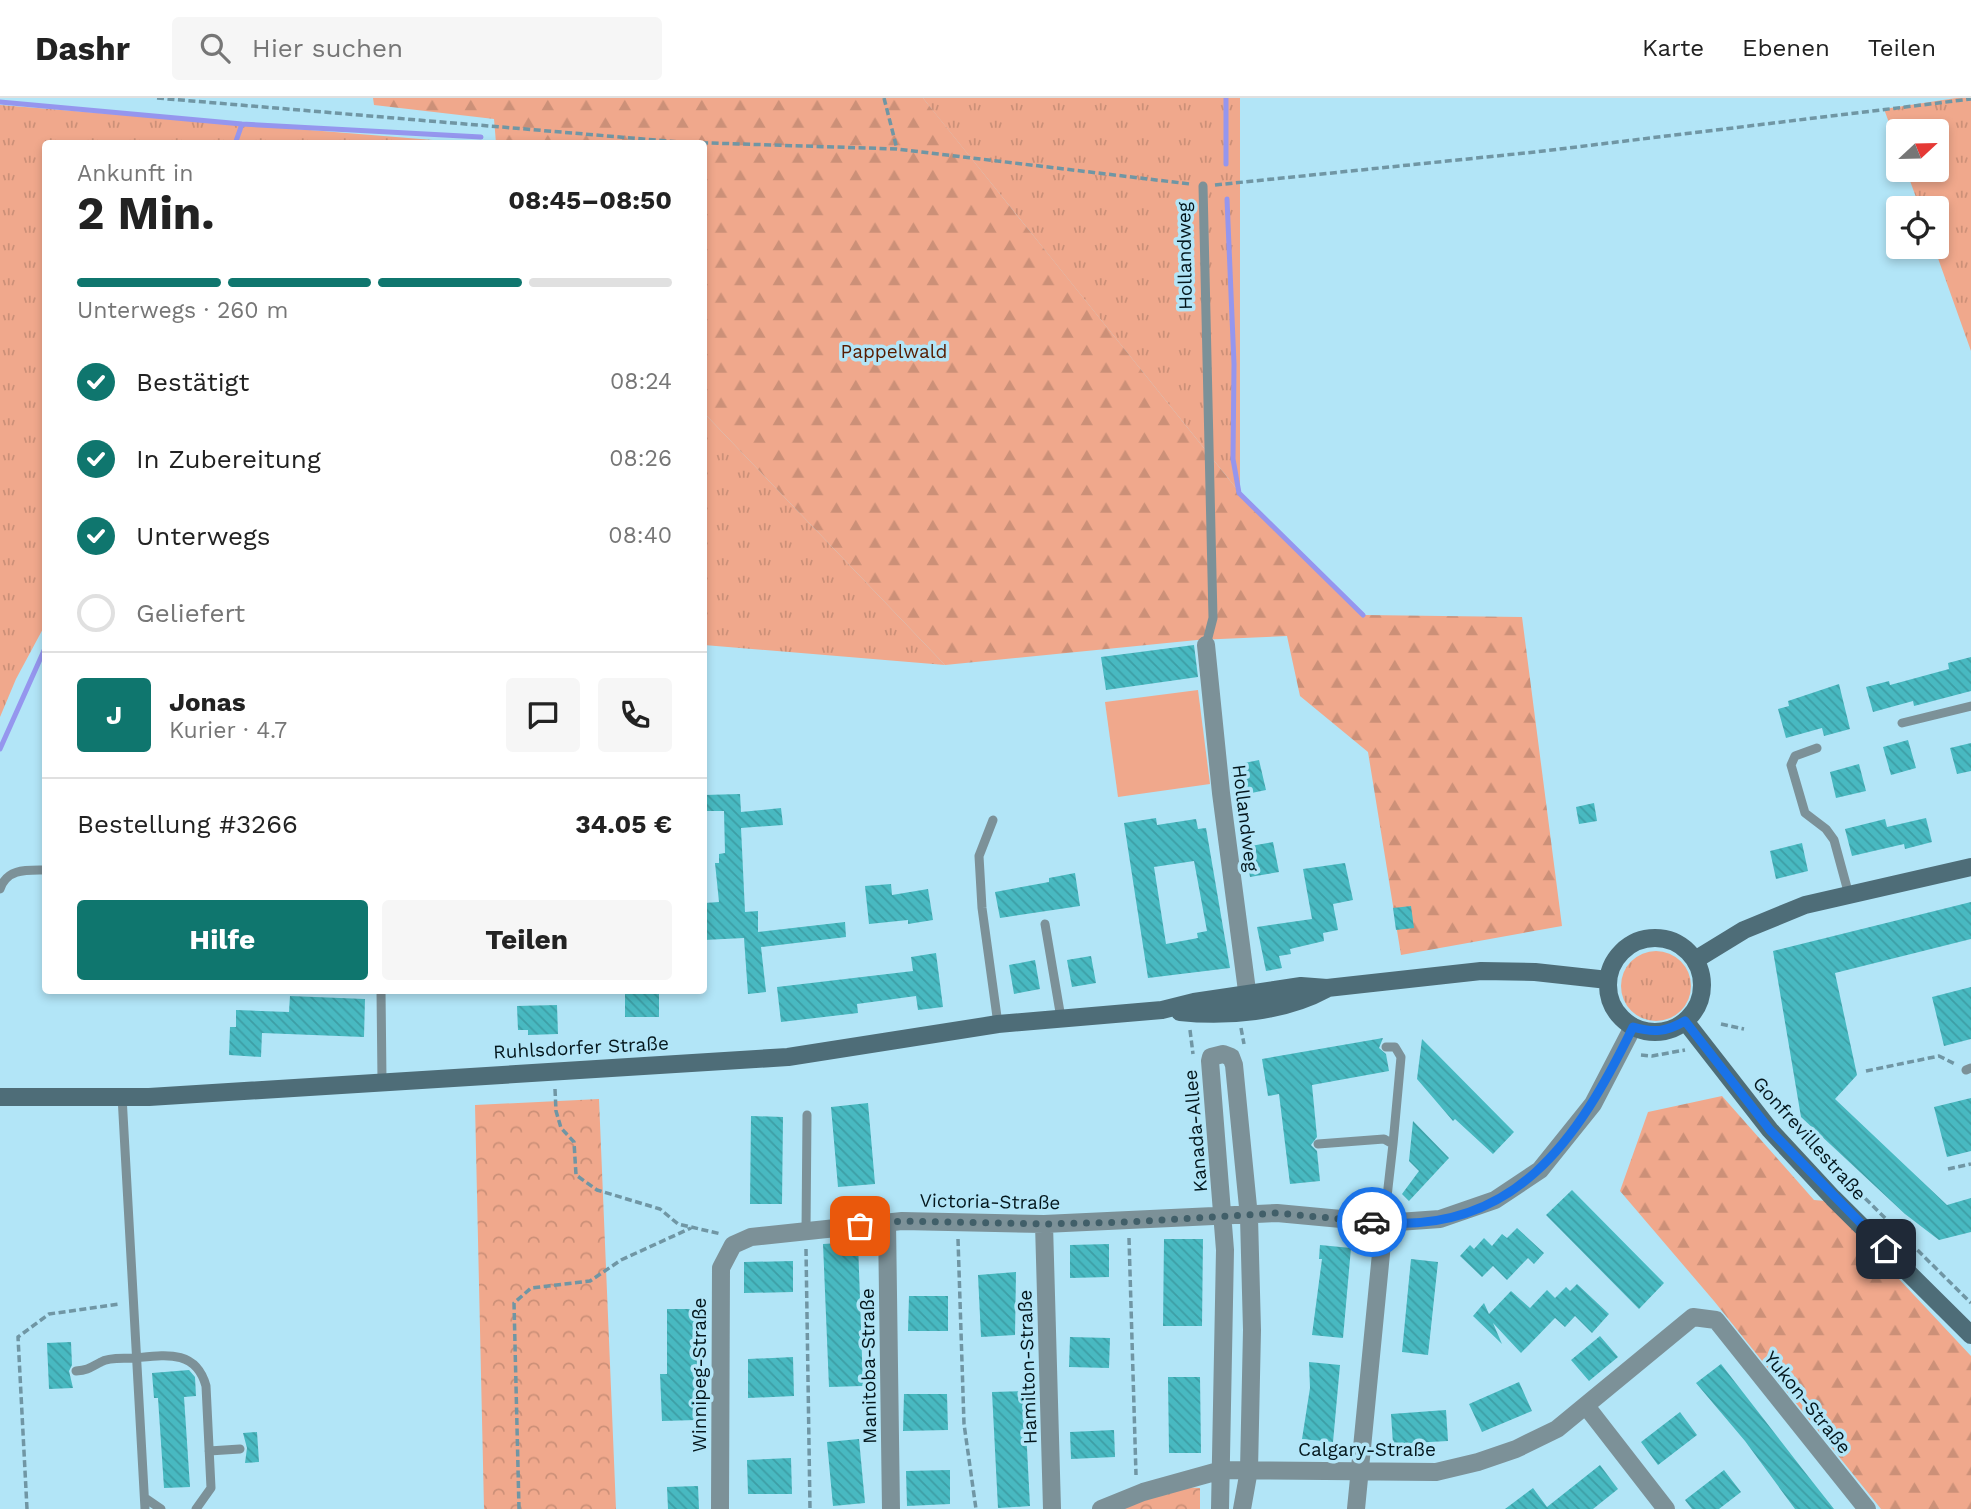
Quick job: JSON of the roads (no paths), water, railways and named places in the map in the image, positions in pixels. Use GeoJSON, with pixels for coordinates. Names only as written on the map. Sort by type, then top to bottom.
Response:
{"type":"FeatureCollection","features":[{"type":"Feature","properties":{"kind":"main road"},"geometry":{"type":"LineString","coordinates":[[1695,960],[1744,930],[1805,905],[1971,867]]}},
{"type":"Feature","properties":{"kind":"main road"},"geometry":{"type":"LineString","coordinates":[[1639,940],[1670,941],[1695,960],[1700,972],[1700,999],[1685,1021],[1660,1031],[1633,1027],[1613,1007],[1608,980],[1621,952],[1639,940]]}},
{"type":"Feature","properties":{"kind":"main road","name":"Ruhlsdorfer Straße"},"geometry":{"type":"LineString","coordinates":[[0,1097],[149,1097],[555,1069],[788,1057],[998,1024],[1249,1002],[1301,986],[1327,988],[1481,971],[1535,972],[1608,980]]}},
{"type":"Feature","properties":{"kind":"main road","name":"Gonfrevillestraße"},"geometry":{"type":"LineString","coordinates":[[1685,1021],[1779,1139],[1971,1335]]}},
{"type":"Feature","properties":{"kind":"street","name":"Hollandweg"},"geometry":{"type":"LineString","coordinates":[[1206,645],[1221,793],[1249,1002]]}},
{"type":"Feature","properties":{"kind":"street","name":"Victoria-Straße"},"geometry":{"type":"LineString","coordinates":[[733,1245],[751,1237],[887,1223],[1129,1222],[1249,1217],[1277,1213],[1413,1224],[1471,1210],[1495,1200],[1541,1170],[1593,1104],[1633,1027]]}},
{"type":"Feature","properties":{"kind":"street","name":"Kanada-Allee"},"geometry":{"type":"LineString","coordinates":[[1220,1509],[1224,1217],[1210,1068],[1211,1057],[1223,1054],[1231,1057],[1234,1065],[1249,1217],[1252,1330],[1249,1470],[1242,1509]]}},
{"type":"Feature","properties":{"kind":"street","name":"Manitoba-Straße"},"geometry":{"type":"LineString","coordinates":[[887,1223],[891,1509]]}},
{"type":"Feature","properties":{"kind":"street"},"geometry":{"type":"LineString","coordinates":[[1356,1509],[1384,1223]]}},
{"type":"Feature","properties":{"kind":"street","name":"Hamilton-Straße"},"geometry":{"type":"LineString","coordinates":[[1044,1224],[1052,1509]]}},
{"type":"Feature","properties":{"kind":"street","name":"Winnipeg-Straße"},"geometry":{"type":"LineString","coordinates":[[720,1509],[721,1268],[733,1245]]}},
{"type":"Feature","properties":{"kind":"street","name":"Calgary-Straße"},"geometry":{"type":"LineString","coordinates":[[1101,1509],[1143,1492],[1222,1470],[1436,1472],[1478,1462],[1557,1429],[1693,1317],[1716,1320]]}},
{"type":"Feature","properties":{"kind":"street","name":"Yukon-Straße"},"geometry":{"type":"LineString","coordinates":[[1716,1320],[1867,1509]]}},
{"type":"Feature","properties":{"kind":"street"},"geometry":{"type":"LineString","coordinates":[[1586,1406],[1667,1509]]}},
{"type":"Feature","properties":{"kind":"lane","name":"Hollandweg"},"geometry":{"type":"LineString","coordinates":[[1203,186],[1213,618],[1206,645]]}},
{"type":"Feature","properties":{"kind":"lane"},"geometry":{"type":"LineString","coordinates":[[1902,723],[1971,706]]}},
{"type":"Feature","properties":{"kind":"lane"},"geometry":{"type":"LineString","coordinates":[[1817,748],[1795,756],[1791,765],[1805,813],[1826,829],[1834,840],[1849,895]]}},
{"type":"Feature","properties":{"kind":"lane"},"geometry":{"type":"LineString","coordinates":[[993,820],[979,856],[982,908],[998,1024]]}},
{"type":"Feature","properties":{"kind":"lane"},"geometry":{"type":"LineString","coordinates":[[0,889],[3,882],[17,870],[42,870]]}},
{"type":"Feature","properties":{"kind":"lane"},"geometry":{"type":"LineString","coordinates":[[1045,925],[1061,1018]]}},
{"type":"Feature","properties":{"kind":"lane"},"geometry":{"type":"LineString","coordinates":[[382,994],[383,1080]]}},
{"type":"Feature","properties":{"kind":"lane"},"geometry":{"type":"LineString","coordinates":[[1384,1223],[1401,1057],[1395,1047],[1386,1047]]}},
{"type":"Feature","properties":{"kind":"lane"},"geometry":{"type":"LineString","coordinates":[[122,1096],[145,1509]]}},
{"type":"Feature","properties":{"kind":"lane"},"geometry":{"type":"LineString","coordinates":[[806,1231],[807,1115]]}},
{"type":"Feature","properties":{"kind":"lane"},"geometry":{"type":"LineString","coordinates":[[1318,1144],[1384,1139],[1393,1144]]}},
{"type":"Feature","properties":{"kind":"lane"},"geometry":{"type":"LineString","coordinates":[[76,1371],[92,1370],[102,1361],[171,1355],[184,1357],[195,1363],[206,1386],[211,1488],[196,1509]]}},
{"type":"Feature","properties":{"kind":"lane"},"geometry":{"type":"LineString","coordinates":[[209,1451],[240,1449]]}},
{"type":"Feature","properties":{"kind":"lane"},"geometry":{"type":"LineString","coordinates":[[145,1498],[161,1509]]}},
{"type":"Feature","properties":{"kind":"waterway"},"geometry":{"type":"LineString","coordinates":[[1226,98],[1226,164]]}},
{"type":"Feature","properties":{"kind":"waterway"},"geometry":{"type":"LineString","coordinates":[[0,102],[242,124],[481,137]]}},
{"type":"Feature","properties":{"kind":"waterway"},"geometry":{"type":"LineString","coordinates":[[236,140],[242,124]]}},
{"type":"Feature","properties":{"kind":"waterway"},"geometry":{"type":"LineString","coordinates":[[1227,199],[1234,364],[1233,459],[1239,493],[1363,615]]}},
{"type":"Feature","properties":{"kind":"waterway"},"geometry":{"type":"LineString","coordinates":[[0,749],[42,655]]}},
{"type":"Feature","properties":{"kind":"park label","name":"Pappelwald"},"geometry":{"type":"Point","coordinates":[894,351]}}]}
